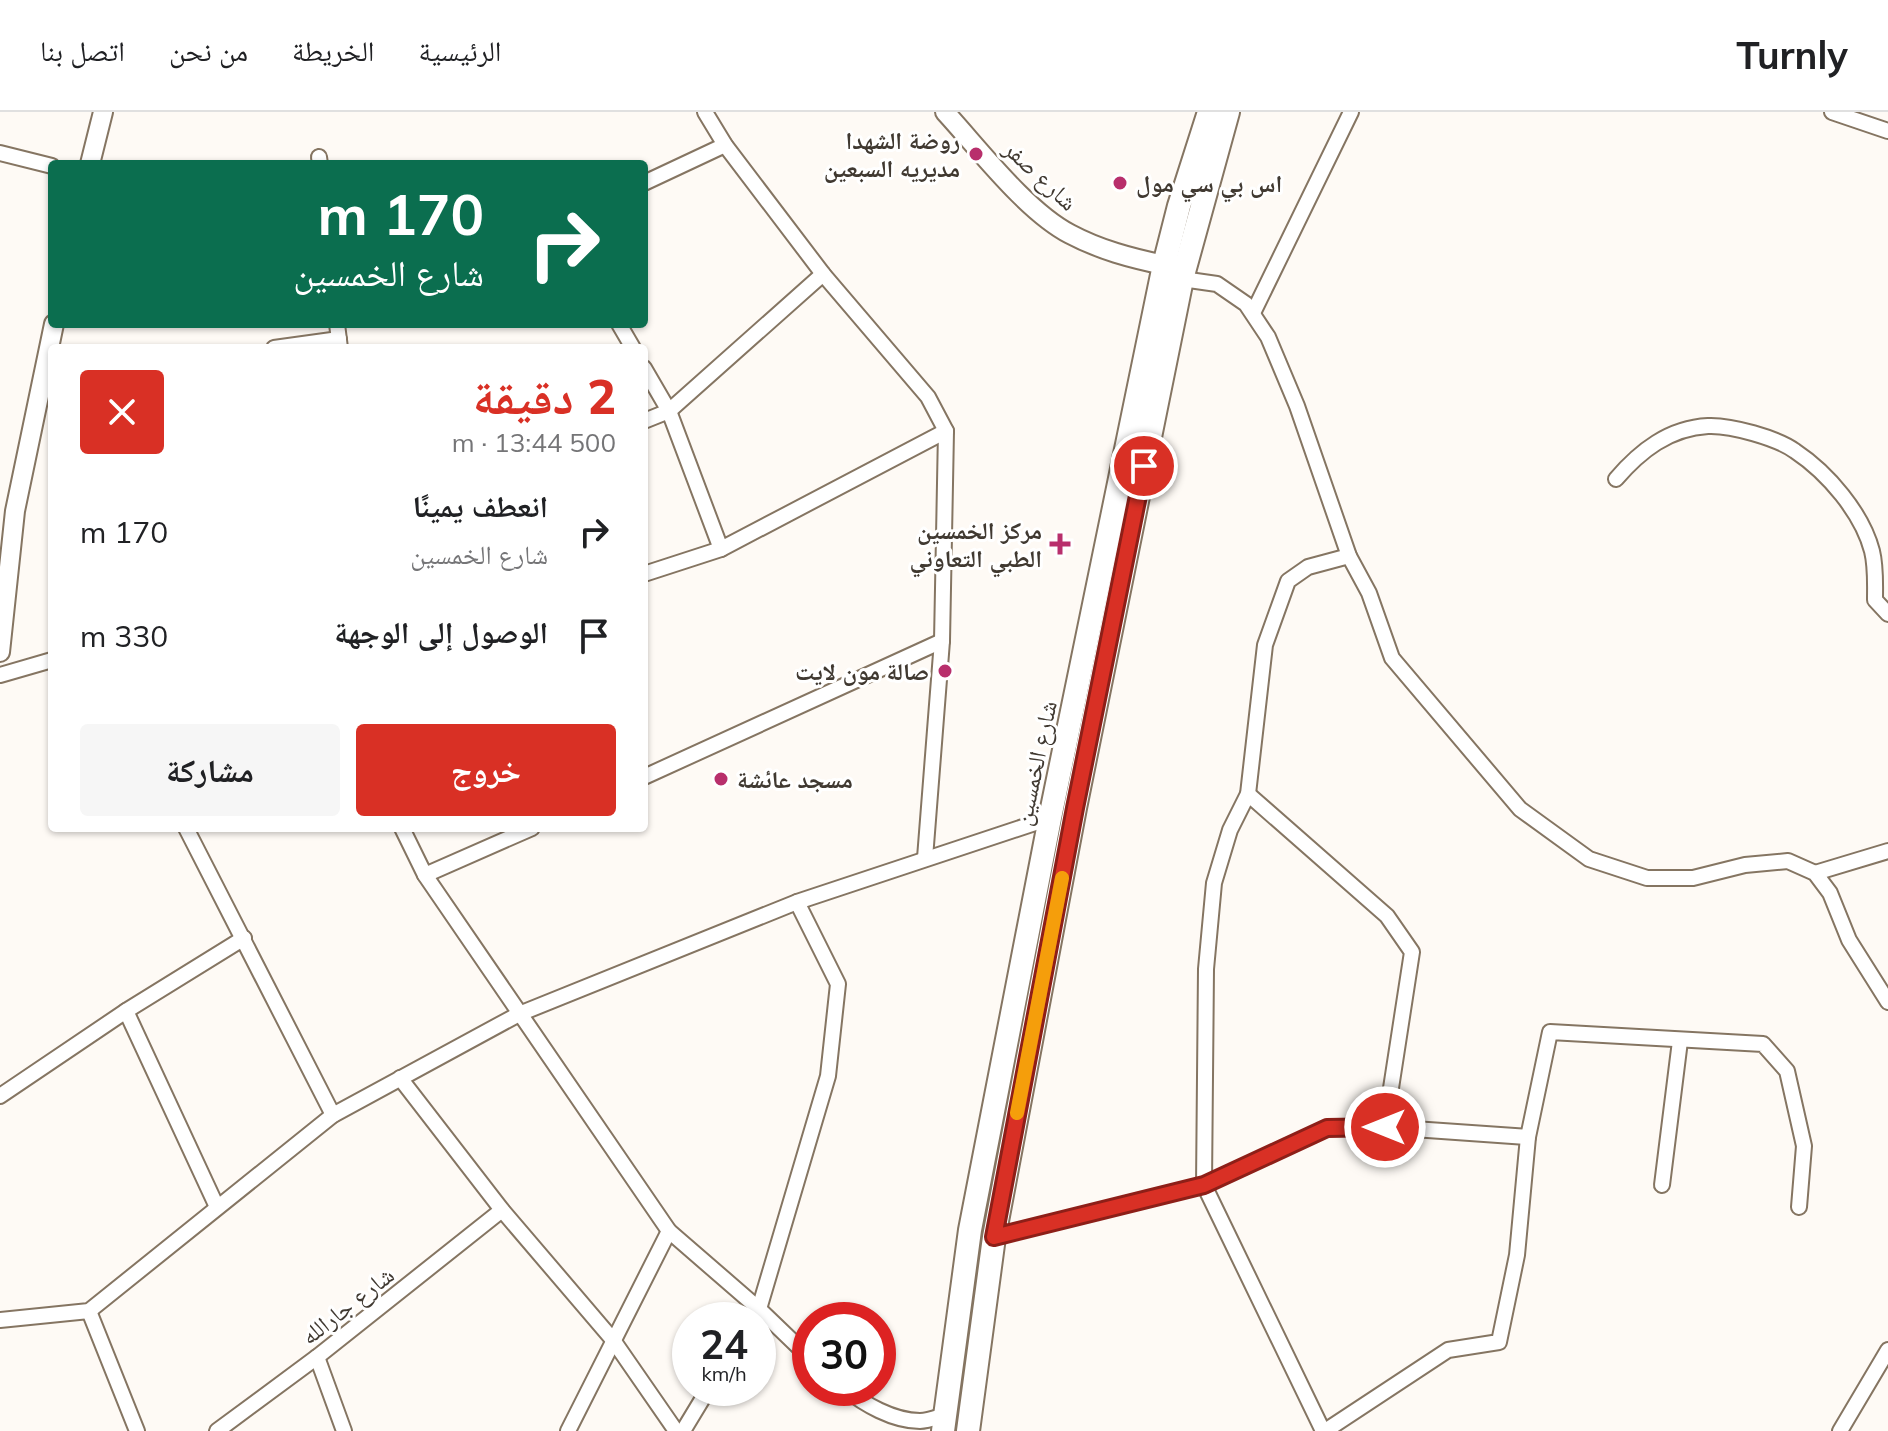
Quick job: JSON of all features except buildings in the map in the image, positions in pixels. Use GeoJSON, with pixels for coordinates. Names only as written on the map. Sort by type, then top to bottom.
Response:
{"type":"FeatureCollection","features":[{"type":"Feature","properties":{"kind":"main road","name":"شارع الخمسين"},"geometry":{"type":"LineString","coordinates":[[968,1431],[994,1237],[1173,272],[1179,206],[1209,112]]}},
{"type":"Feature","properties":{"kind":"main road","name":"شارع الخمسين"},"geometry":{"type":"LineString","coordinates":[[944,1423],[970,1230],[1050,818],[1173,272],[1228,112]]}},
{"type":"Feature","properties":{"kind":"main road"},"geometry":{"type":"LineString","coordinates":[[1036,891],[1059,895]]}},
{"type":"Feature","properties":{"kind":"street"},"geometry":{"type":"LineString","coordinates":[[91,160],[103,112]]}},
{"type":"Feature","properties":{"kind":"street"},"geometry":{"type":"LineString","coordinates":[[705,112],[725,145],[823,274],[928,397],[946,431],[942,641],[925,858]]}},
{"type":"Feature","properties":{"kind":"street","name":"شارع صفر"},"geometry":{"type":"LineString","coordinates":[[945,112],[1031,203],[1067,233],[1121,256],[1173,272]]}},
{"type":"Feature","properties":{"kind":"street"},"geometry":{"type":"LineString","coordinates":[[1253,313],[1351,112]]}},
{"type":"Feature","properties":{"kind":"street"},"geometry":{"type":"LineString","coordinates":[[1832,112],[1888,131]]}},
{"type":"Feature","properties":{"kind":"street"},"geometry":{"type":"LineString","coordinates":[[648,181],[725,145]]}},
{"type":"Feature","properties":{"kind":"street"},"geometry":{"type":"LineString","coordinates":[[0,153],[48,165]]}},
{"type":"Feature","properties":{"kind":"street"},"geometry":{"type":"LineString","coordinates":[[1173,272],[1217,284],[1246,304],[1253,313],[1268,337],[1297,406],[1349,556],[1369,593],[1392,658],[1520,809],[1589,859],[1647,878],[1693,878],[1745,865],[1788,861],[1815,873],[1830,893],[1849,940],[1888,1002]]}},
{"type":"Feature","properties":{"kind":"street"},"geometry":{"type":"LineString","coordinates":[[648,419],[669,411],[823,274]]}},
{"type":"Feature","properties":{"kind":"street"},"geometry":{"type":"LineString","coordinates":[[298,344],[339,337]]}},
{"type":"Feature","properties":{"kind":"street"},"geometry":{"type":"LineString","coordinates":[[0,652],[8,510],[47,372]]}},
{"type":"Feature","properties":{"kind":"street"},"geometry":{"type":"LineString","coordinates":[[648,375],[669,411],[721,549]]}},
{"type":"Feature","properties":{"kind":"street"},"geometry":{"type":"LineString","coordinates":[[1616,479],[1638,453],[1671,434],[1709,426],[1751,432],[1794,450],[1823,475],[1853,509],[1871,549],[1876,575],[1875,600],[1888,614]]}},
{"type":"Feature","properties":{"kind":"street"},"geometry":{"type":"LineString","coordinates":[[648,573],[721,549],[946,431]]}},
{"type":"Feature","properties":{"kind":"street"},"geometry":{"type":"LineString","coordinates":[[1349,556],[1308,567],[1288,581],[1265,645],[1248,794],[1230,830],[1214,883],[1206,969],[1204,1185],[1324,1431],[1448,1350],[1499,1342],[1517,1255],[1528,1137],[1550,1032],[1763,1044],[1787,1071],[1804,1146],[1799,1207]]}},
{"type":"Feature","properties":{"kind":"street"},"geometry":{"type":"LineString","coordinates":[[648,775],[942,641]]}},
{"type":"Feature","properties":{"kind":"street"},"geometry":{"type":"LineString","coordinates":[[0,675],[48,661]]}},
{"type":"Feature","properties":{"kind":"street"},"geometry":{"type":"LineString","coordinates":[[1248,794],[1387,916],[1412,952],[1385,1127]]}},
{"type":"Feature","properties":{"kind":"street"},"geometry":{"type":"LineString","coordinates":[[0,1320],[89,1311],[333,1115],[519,1014],[797,902],[1050,818]]}},
{"type":"Feature","properties":{"kind":"street"},"geometry":{"type":"LineString","coordinates":[[188,832],[333,1115]]}},
{"type":"Feature","properties":{"kind":"street"},"geometry":{"type":"LineString","coordinates":[[404,832],[425,875],[669,1231],[743,1302]]}},
{"type":"Feature","properties":{"kind":"street"},"geometry":{"type":"LineString","coordinates":[[425,875],[523,832]]}},
{"type":"Feature","properties":{"kind":"street"},"geometry":{"type":"LineString","coordinates":[[1815,873],[1888,851]]}},
{"type":"Feature","properties":{"kind":"street"},"geometry":{"type":"LineString","coordinates":[[760,1302],[828,1076],[838,984],[797,902]]}},
{"type":"Feature","properties":{"kind":"street"},"geometry":{"type":"LineString","coordinates":[[0,1096],[126,1011],[244,938]]}},
{"type":"Feature","properties":{"kind":"street"},"geometry":{"type":"LineString","coordinates":[[126,1011],[217,1207]]}},
{"type":"Feature","properties":{"kind":"street"},"geometry":{"type":"LineString","coordinates":[[1662,1185],[1680,1041]]}},
{"type":"Feature","properties":{"kind":"street"},"geometry":{"type":"LineString","coordinates":[[400,1078],[502,1210],[613,1340],[676,1431]]}},
{"type":"Feature","properties":{"kind":"street"},"geometry":{"type":"LineString","coordinates":[[994,1237],[1204,1185],[1327,1128],[1385,1127],[1528,1137]]}},
{"type":"Feature","properties":{"kind":"street","name":"شارع جارالله"},"geometry":{"type":"LineString","coordinates":[[217,1431],[317,1357],[502,1210]]}},
{"type":"Feature","properties":{"kind":"street"},"geometry":{"type":"LineString","coordinates":[[568,1431],[669,1231]]}},
{"type":"Feature","properties":{"kind":"street"},"geometry":{"type":"LineString","coordinates":[[89,1311],[137,1431]]}},
{"type":"Feature","properties":{"kind":"street"},"geometry":{"type":"LineString","coordinates":[[776,1330],[792,1343]]}},
{"type":"Feature","properties":{"kind":"street"},"geometry":{"type":"LineString","coordinates":[[1840,1431],[1888,1350]]}},
{"type":"Feature","properties":{"kind":"street"},"geometry":{"type":"LineString","coordinates":[[317,1357],[344,1431]]}},
{"type":"Feature","properties":{"kind":"street"},"geometry":{"type":"LineString","coordinates":[[683,1431],[698,1406]]}},
{"type":"Feature","properties":{"kind":"street"},"geometry":{"type":"LineString","coordinates":[[872,1406],[891,1415],[944,1423]]}},
{"type":"Feature","properties":{"kind":"slow traffic"},"geometry":{"type":"LineString","coordinates":[[1017,1113],[1062,878]]}},
{"type":"Feature","properties":{"kind":"place","name":"روضة الشهدا مديريه السبعين"},"geometry":{"type":"Point","coordinates":[976,154]}},
{"type":"Feature","properties":{"kind":"place","name":"اس بي سي مول"},"geometry":{"type":"Point","coordinates":[1120,183]}},
{"type":"Feature","properties":{"kind":"place","name":"مركز الخمسين الطبي التعاوني"},"geometry":{"type":"Point","coordinates":[1060,544]}},
{"type":"Feature","properties":{"kind":"place","name":"صالة مون لايت"},"geometry":{"type":"Point","coordinates":[945,671]}},
{"type":"Feature","properties":{"kind":"place","name":"مسجد عائشة"},"geometry":{"type":"Point","coordinates":[721,779]}},
{"type":"Feature","properties":{"kind":"route"},"geometry":{"type":"LineString","coordinates":[[1144,466],[1075,808],[994,1237],[1204,1185],[1327,1128],[1385,1127]]}}]}
